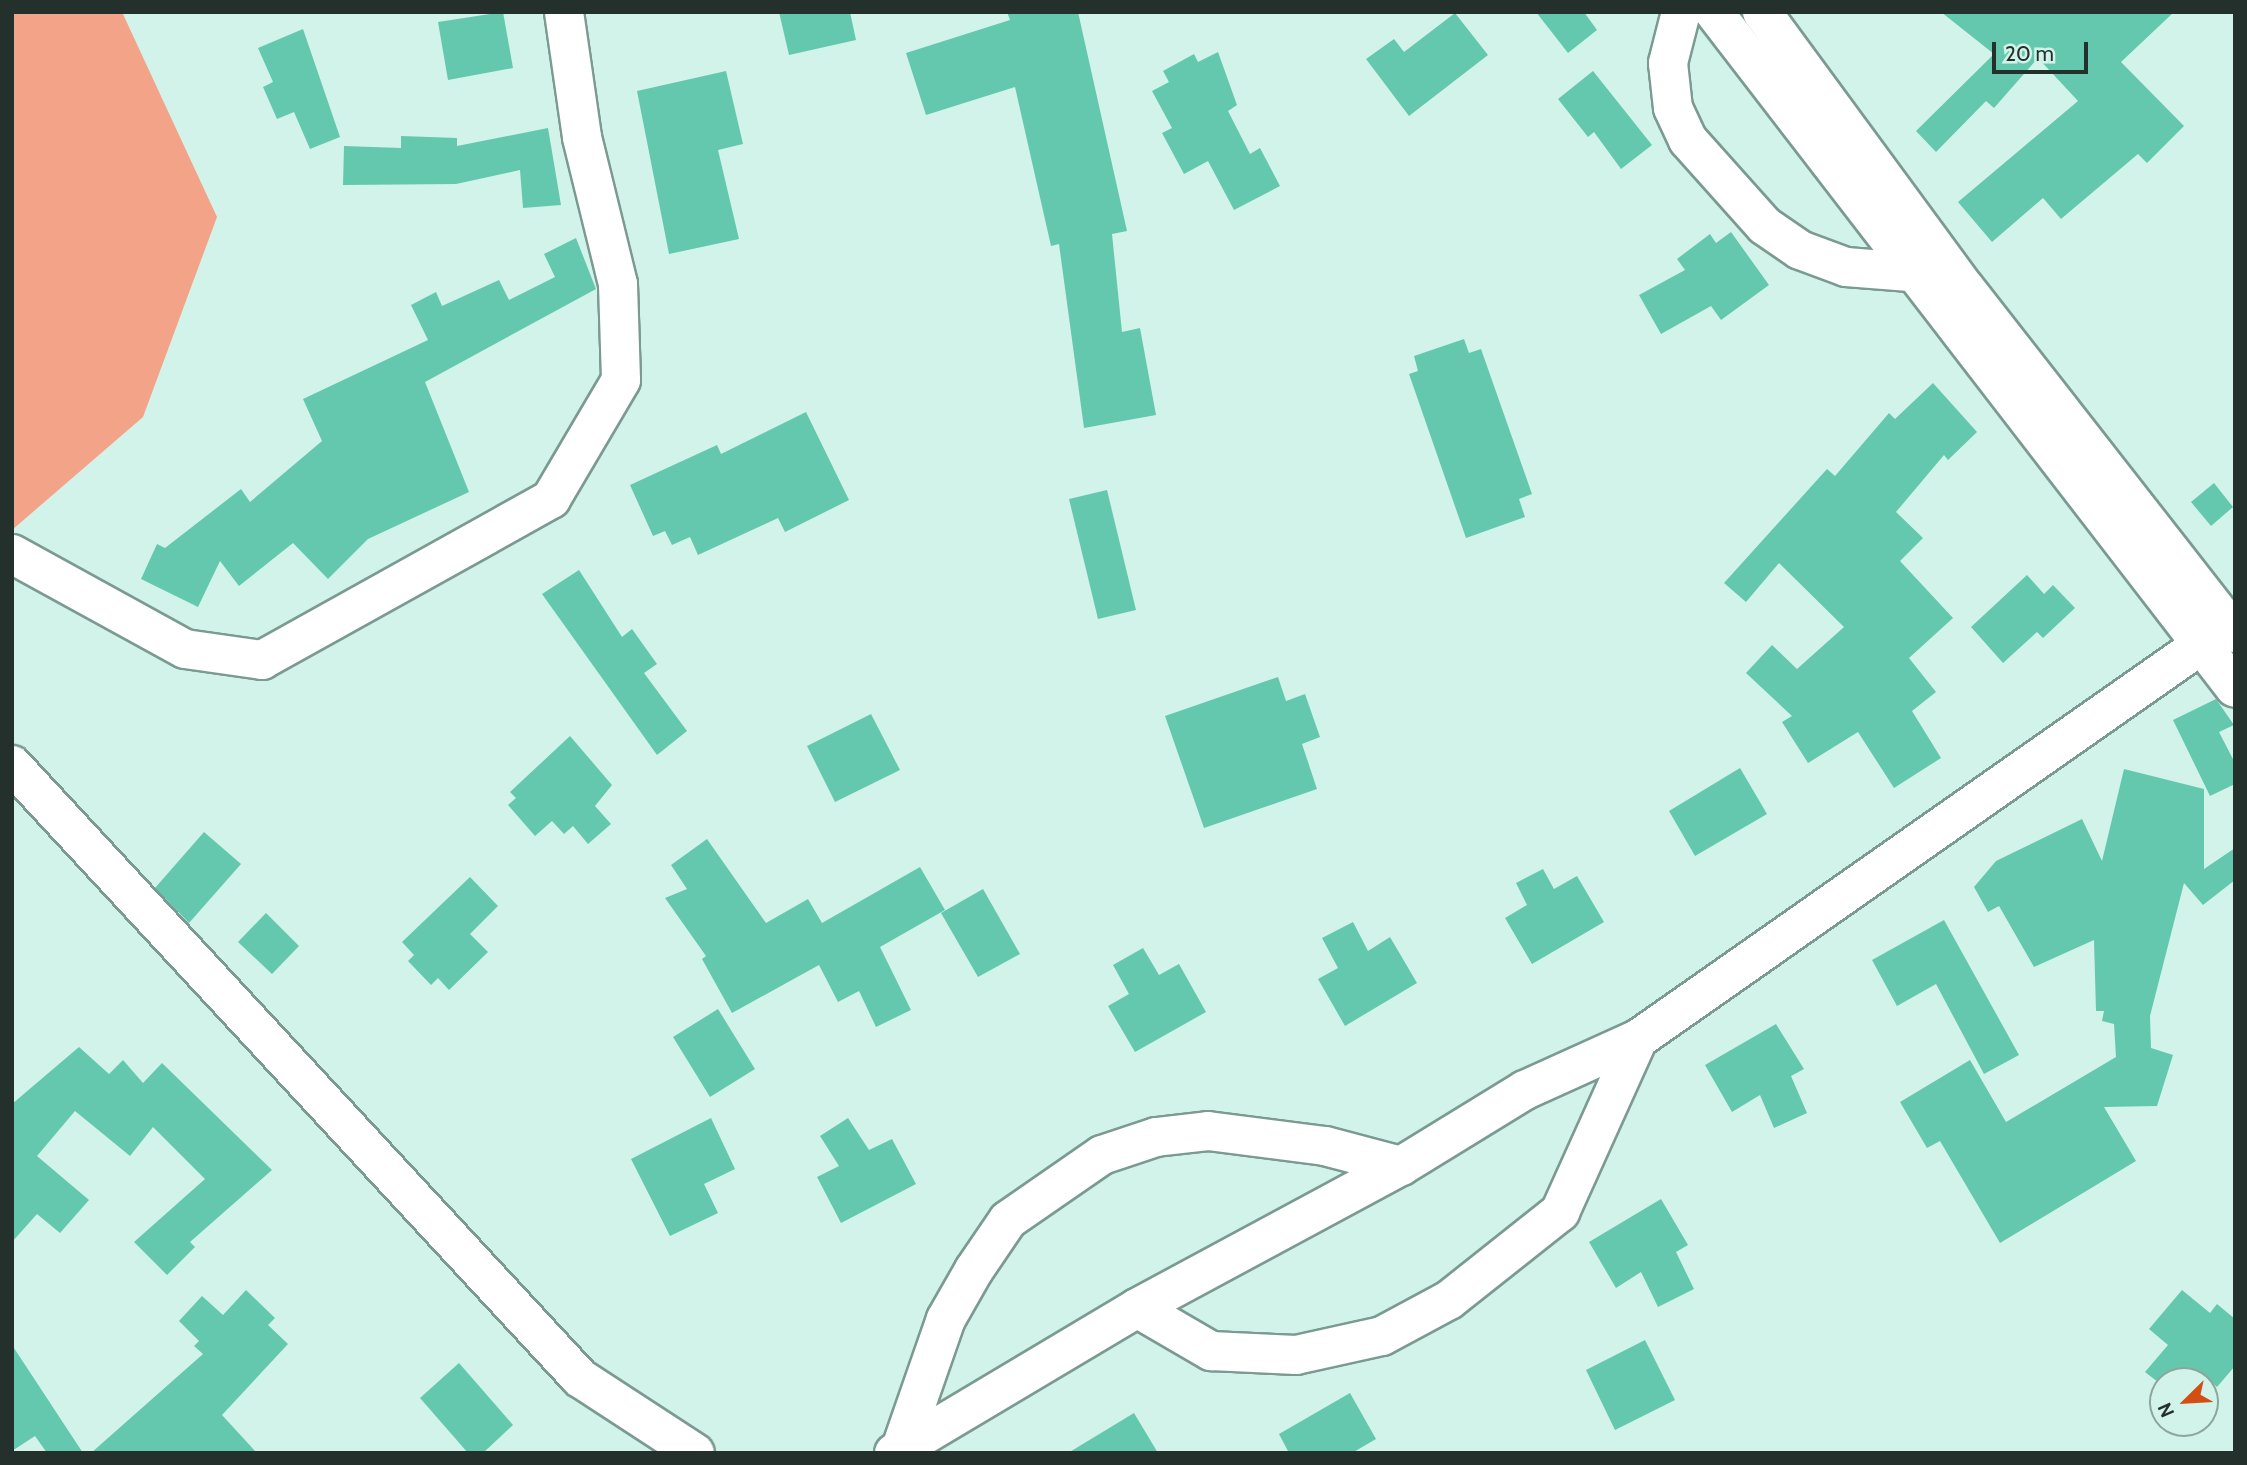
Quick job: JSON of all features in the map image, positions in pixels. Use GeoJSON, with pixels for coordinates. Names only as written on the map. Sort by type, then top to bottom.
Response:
{"type":"FeatureCollection","features":[{"type":"Feature","properties":{"kind":"street"},"geometry":{"type":"LineString","coordinates":[[12,554],[185,649],[262,660],[551,499],[621,380],[618,284],[582,137],[564,12]]}},
{"type":"Feature","properties":{"kind":"street"},"geometry":{"type":"LineString","coordinates":[[1681,12],[1668,63],[1674,108],[1688,140],[1765,226],[1800,250],[1846,267],[1910,272]]}},
{"type":"Feature","properties":{"kind":"street"},"geometry":{"type":"LineString","coordinates":[[1714,12],[1910,272],[2225,630]]}},
{"type":"Feature","properties":{"kind":"street"},"geometry":{"type":"LineString","coordinates":[[1762,12],[1965,288],[2225,630],[2235,688]]}},
{"type":"Feature","properties":{"kind":"street"},"geometry":{"type":"LineString","coordinates":[[897,1452],[1137,1308],[1401,1166],[1525,1090],[1638,1039],[2225,630]]}},
{"type":"Feature","properties":{"kind":"street"},"geometry":{"type":"LineString","coordinates":[[12,765],[580,1378],[695,1453]]}},
{"type":"Feature","properties":{"kind":"street"},"geometry":{"type":"LineString","coordinates":[[1137,1308],[1211,1351],[1296,1355],[1382,1336],[1438,1306],[1560,1212],[1638,1039]]}},
{"type":"Feature","properties":{"kind":"street"},"geometry":{"type":"LineString","coordinates":[[897,1452],[946,1319],[974,1270],[1008,1220],[1102,1155],[1156,1137],[1208,1131],[1325,1146],[1401,1166]]}},
{"type":"Feature","properties":{"kind":"shaded area"},"geometry":{"type":"Polygon","coordinates":[[[12,12],[122,12],[217,217],[143,417],[12,530],[12,12]]]}},
{"type":"Feature","properties":{"kind":"building"},"geometry":{"type":"Polygon","coordinates":[[[503,12],[513,68],[448,80],[438,22],[503,12]]]}},
{"type":"Feature","properties":{"kind":"building"},"geometry":{"type":"Polygon","coordinates":[[[779,12],[850,12],[856,40],[789,55],[779,12]]]}},
{"type":"Feature","properties":{"kind":"building"},"geometry":{"type":"Polygon","coordinates":[[[1007,12],[1078,12],[1127,231],[1112,234],[1122,332],[1140,328],[1156,415],[1084,428],[1059,244],[1051,246],[1015,87],[926,115],[906,53],[1010,20],[1007,12]]]}},
{"type":"Feature","properties":{"kind":"building"},"geometry":{"type":"Polygon","coordinates":[[[1536,12],[1584,12],[1597,30],[1568,53],[1536,12]]]}},
{"type":"Feature","properties":{"kind":"building"},"geometry":{"type":"Polygon","coordinates":[[[1941,12],[2174,12],[2121,62],[2184,126],[2147,163],[2138,154],[2061,219],[2043,198],[1992,242],[1958,202],[2078,101],[2038,58],[1994,108],[1986,101],[1936,152],[1916,131],[1994,54],[1941,12]]]}},
{"type":"Feature","properties":{"kind":"building"},"geometry":{"type":"Polygon","coordinates":[[[1455,13],[1488,55],[1409,116],[1366,59],[1394,39],[1404,52],[1455,13]]]}},
{"type":"Feature","properties":{"kind":"building"},"geometry":{"type":"Polygon","coordinates":[[[303,29],[340,137],[310,149],[294,112],[277,119],[263,87],[273,82],[258,48],[303,29]]]}},
{"type":"Feature","properties":{"kind":"building"},"geometry":{"type":"Polygon","coordinates":[[[1218,52],[1237,105],[1228,111],[1250,154],[1260,148],[1280,186],[1234,210],[1208,161],[1184,174],[1162,133],[1172,128],[1152,91],[1169,82],[1163,71],[1194,54],[1198,62],[1218,52]]]}},
{"type":"Feature","properties":{"kind":"building"},"geometry":{"type":"Polygon","coordinates":[[[726,71],[743,144],[718,150],[739,239],[669,254],[637,91],[726,71]]]}},
{"type":"Feature","properties":{"kind":"building"},"geometry":{"type":"Polygon","coordinates":[[[1593,71],[1652,145],[1621,169],[1594,132],[1588,137],[1558,99],[1593,71]]]}},
{"type":"Feature","properties":{"kind":"building"},"geometry":{"type":"Polygon","coordinates":[[[548,128],[561,205],[523,208],[520,170],[456,184],[343,185],[344,146],[401,148],[401,136],[457,138],[457,146],[548,128]]]}},
{"type":"Feature","properties":{"kind":"building"},"geometry":{"type":"Polygon","coordinates":[[[1731,232],[1769,285],[1721,320],[1711,306],[1661,334],[1639,295],[1685,270],[1677,259],[1710,234],[1716,243],[1731,232]]]}},
{"type":"Feature","properties":{"kind":"building"},"geometry":{"type":"Polygon","coordinates":[[[576,238],[596,289],[425,382],[469,492],[368,539],[328,579],[293,543],[239,586],[220,561],[198,607],[141,579],[157,544],[165,548],[241,489],[250,502],[322,441],[303,399],[428,340],[411,305],[436,292],[442,306],[499,280],[509,300],[555,277],[544,254],[576,238]]]}},
{"type":"Feature","properties":{"kind":"building"},"geometry":{"type":"Polygon","coordinates":[[[1464,339],[1469,353],[1481,349],[1532,494],[1519,499],[1525,517],[1466,538],[1409,374],[1418,371],[1414,356],[1464,339]]]}},
{"type":"Feature","properties":{"kind":"building"},"geometry":{"type":"Polygon","coordinates":[[[1933,383],[1977,432],[1948,460],[1944,455],[1896,512],[1923,538],[1900,561],[1953,618],[1909,658],[1936,692],[1912,711],[1941,758],[1894,788],[1858,732],[1808,763],[1782,722],[1792,716],[1746,673],[1772,645],[1797,669],[1844,627],[1779,563],[1746,602],[1724,583],[1827,469],[1835,476],[1889,413],[1895,419],[1933,383]]]}},
{"type":"Feature","properties":{"kind":"building"},"geometry":{"type":"Polygon","coordinates":[[[806,412],[849,500],[785,532],[778,518],[698,555],[690,537],[672,545],[665,531],[653,536],[630,485],[717,445],[721,454],[806,412]]]}},
{"type":"Feature","properties":{"kind":"building"},"geometry":{"type":"Polygon","coordinates":[[[2214,483],[2233,507],[2211,526],[2191,502],[2214,483]]]}},
{"type":"Feature","properties":{"kind":"building"},"geometry":{"type":"Polygon","coordinates":[[[1107,490],[1136,610],[1098,619],[1069,499],[1107,490]]]}},
{"type":"Feature","properties":{"kind":"building"},"geometry":{"type":"Polygon","coordinates":[[[579,570],[622,637],[632,629],[657,664],[644,673],[687,731],[657,755],[542,594],[579,570]]]}},
{"type":"Feature","properties":{"kind":"building"},"geometry":{"type":"Polygon","coordinates":[[[2027,575],[2044,594],[2053,585],[2075,608],[2043,638],[2037,632],[2003,663],[1971,627],[2027,575]]]}},
{"type":"Feature","properties":{"kind":"building"},"geometry":{"type":"Polygon","coordinates":[[[1278,677],[1286,701],[1305,694],[1320,737],[1302,744],[1317,789],[1204,828],[1165,716],[1278,677]]]}},
{"type":"Feature","properties":{"kind":"building"},"geometry":{"type":"Polygon","coordinates":[[[2216,699],[2234,725],[2219,732],[2235,763],[2235,784],[2210,796],[2173,720],[2216,699]]]}},
{"type":"Feature","properties":{"kind":"building"},"geometry":{"type":"Polygon","coordinates":[[[871,714],[900,770],[835,802],[807,746],[871,714]]]}},
{"type":"Feature","properties":{"kind":"building"},"geometry":{"type":"Polygon","coordinates":[[[570,736],[612,785],[595,806],[611,824],[588,844],[573,826],[564,834],[552,821],[535,836],[508,805],[516,798],[510,792],[570,736]]]}},
{"type":"Feature","properties":{"kind":"building"},"geometry":{"type":"Polygon","coordinates":[[[1740,768],[1767,814],[1695,856],[1669,811],[1740,768]]]}},
{"type":"Feature","properties":{"kind":"building"},"geometry":{"type":"Polygon","coordinates":[[[2124,769],[2204,789],[2204,869],[2235,848],[2235,880],[2203,905],[2184,883],[2150,1016],[2151,1048],[2173,1055],[2157,1106],[2104,1107],[2136,1161],[2000,1243],[1940,1141],[1927,1148],[1900,1102],[1970,1060],[2006,1122],[2116,1057],[2114,1024],[2102,1021],[2104,1011],[2096,1011],[2094,940],[2034,967],[1999,906],[1988,912],[1974,887],[1996,861],[2082,819],[2102,861],[2124,769]]]}},
{"type":"Feature","properties":{"kind":"building"},"geometry":{"type":"Polygon","coordinates":[[[204,832],[241,864],[189,923],[155,888],[204,832]]]}},
{"type":"Feature","properties":{"kind":"building"},"geometry":{"type":"Polygon","coordinates":[[[707,839],[766,923],[808,899],[822,923],[920,867],[945,910],[880,947],[911,1010],[876,1027],[859,991],[838,1002],[819,965],[732,1013],[702,959],[706,956],[665,898],[687,889],[671,865],[707,839]]]}},
{"type":"Feature","properties":{"kind":"building"},"geometry":{"type":"Polygon","coordinates":[[[1543,869],[1554,889],[1577,876],[1604,922],[1532,964],[1505,918],[1527,905],[1516,883],[1543,869]]]}},
{"type":"Feature","properties":{"kind":"building"},"geometry":{"type":"Polygon","coordinates":[[[470,877],[498,906],[470,934],[488,952],[449,990],[438,978],[431,985],[408,961],[414,955],[402,942],[470,877]]]}},
{"type":"Feature","properties":{"kind":"building"},"geometry":{"type":"Polygon","coordinates":[[[983,889],[1020,954],[978,977],[941,913],[983,889]]]}},
{"type":"Feature","properties":{"kind":"building"},"geometry":{"type":"Polygon","coordinates":[[[266,913],[299,946],[272,974],[238,942],[266,913]]]}},
{"type":"Feature","properties":{"kind":"building"},"geometry":{"type":"Polygon","coordinates":[[[1944,920],[2019,1055],[1984,1074],[1936,984],[1897,1006],[1872,960],[1944,920]]]}},
{"type":"Feature","properties":{"kind":"building"},"geometry":{"type":"Polygon","coordinates":[[[1353,922],[1368,951],[1390,937],[1417,983],[1345,1026],[1318,979],[1338,968],[1322,938],[1353,922]]]}},
{"type":"Feature","properties":{"kind":"building"},"geometry":{"type":"Polygon","coordinates":[[[1143,948],[1159,975],[1179,964],[1206,1012],[1135,1052],[1108,1006],[1129,994],[1113,965],[1143,948]]]}},
{"type":"Feature","properties":{"kind":"building"},"geometry":{"type":"Polygon","coordinates":[[[718,1009],[755,1069],[710,1097],[673,1037],[718,1009]]]}},
{"type":"Feature","properties":{"kind":"building"},"geometry":{"type":"Polygon","coordinates":[[[1776,1024],[1804,1069],[1791,1076],[1807,1113],[1774,1128],[1760,1095],[1732,1112],[1705,1065],[1776,1024]]]}},
{"type":"Feature","properties":{"kind":"building"},"geometry":{"type":"Polygon","coordinates":[[[79,1047],[109,1074],[123,1060],[143,1083],[162,1063],[272,1170],[190,1242],[195,1247],[167,1275],[134,1242],[205,1179],[153,1127],[130,1156],[75,1111],[37,1156],[89,1200],[60,1233],[37,1214],[12,1242],[12,1104],[79,1047]]]}},
{"type":"Feature","properties":{"kind":"building"},"geometry":{"type":"Polygon","coordinates":[[[711,1118],[735,1169],[704,1184],[718,1213],[670,1236],[631,1159],[711,1118]]]}},
{"type":"Feature","properties":{"kind":"building"},"geometry":{"type":"Polygon","coordinates":[[[848,1118],[869,1150],[892,1139],[916,1184],[841,1223],[817,1177],[839,1166],[820,1136],[848,1118]]]}},
{"type":"Feature","properties":{"kind":"building"},"geometry":{"type":"Polygon","coordinates":[[[1661,1199],[1688,1245],[1676,1252],[1694,1289],[1658,1307],[1641,1272],[1616,1288],[1589,1242],[1661,1199]]]}},
{"type":"Feature","properties":{"kind":"building"},"geometry":{"type":"Polygon","coordinates":[[[246,1290],[275,1318],[268,1325],[288,1344],[222,1415],[257,1453],[91,1453],[203,1354],[194,1346],[199,1341],[179,1321],[202,1296],[223,1315],[246,1290]]]}},
{"type":"Feature","properties":{"kind":"building"},"geometry":{"type":"Polygon","coordinates":[[[2182,1290],[2210,1313],[2217,1304],[2235,1319],[2235,1366],[2219,1385],[2219,1367],[2149,1367],[2168,1345],[2149,1329],[2182,1290]]]}},
{"type":"Feature","properties":{"kind":"building"},"geometry":{"type":"Polygon","coordinates":[[[1645,1340],[1675,1400],[1615,1430],[1586,1370],[1645,1340]]]}},
{"type":"Feature","properties":{"kind":"building"},"geometry":{"type":"Polygon","coordinates":[[[12,1345],[83,1453],[47,1453],[35,1436],[12,1451],[12,1345]]]}},
{"type":"Feature","properties":{"kind":"building"},"geometry":{"type":"Polygon","coordinates":[[[459,1363],[513,1425],[483,1453],[468,1453],[420,1398],[459,1363]]]}},
{"type":"Feature","properties":{"kind":"building"},"geometry":{"type":"Polygon","coordinates":[[[1350,1393],[1376,1439],[1352,1453],[1289,1453],[1279,1434],[1350,1393]]]}},
{"type":"Feature","properties":{"kind":"building"},"geometry":{"type":"Polygon","coordinates":[[[1134,1413],[1158,1453],[1068,1453],[1134,1413]]]}}]}
